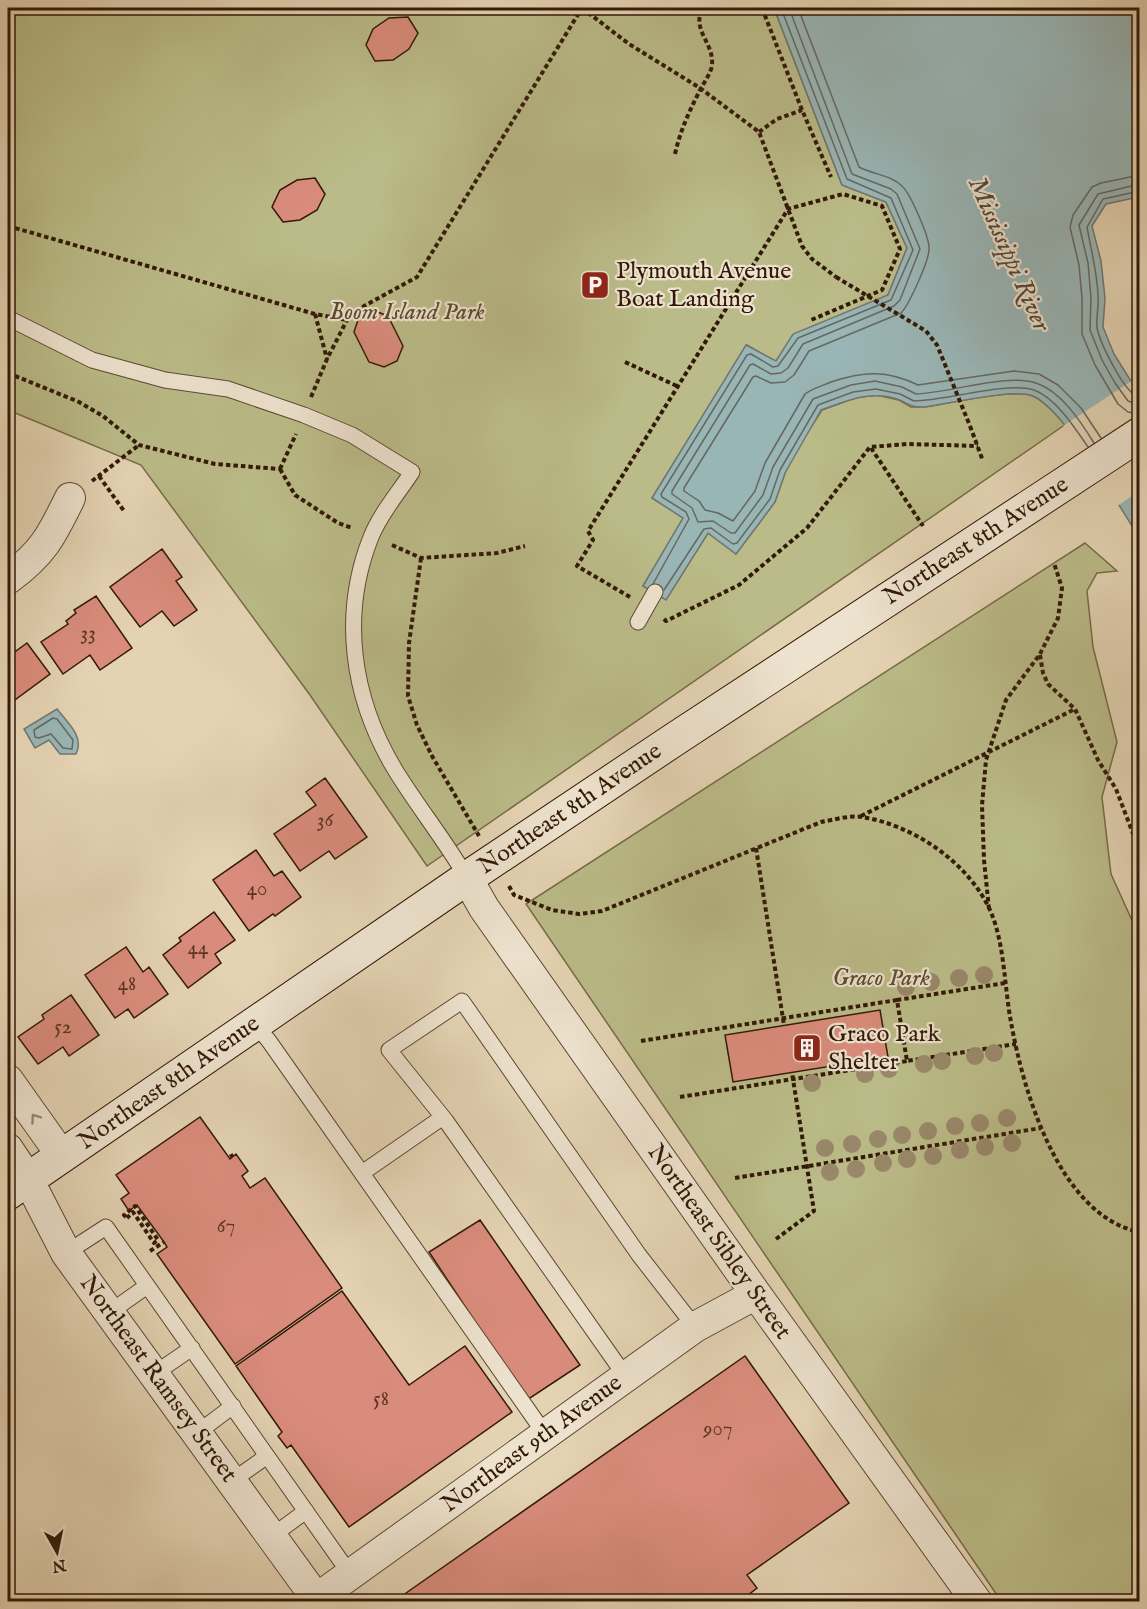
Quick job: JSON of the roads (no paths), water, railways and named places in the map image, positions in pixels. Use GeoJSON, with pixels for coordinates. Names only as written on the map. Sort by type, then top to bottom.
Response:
{"type":"FeatureCollection","features":[{"type":"Feature","properties":{"kind":"main road","name":"Northeast 8th Avenue"},"geometry":{"type":"LineString","coordinates":[[18,1186],[467,878],[685,732],[1140,434]]}},
{"type":"Feature","properties":{"kind":"street"},"geometry":{"type":"LineString","coordinates":[[8,579],[33,559],[47,543],[70,498]]}},
{"type":"Feature","properties":{"kind":"street","name":"Northeast Sibley Street"},"geometry":{"type":"LineString","coordinates":[[467,878],[478,899],[756,1294],[977,1602]]}},
{"type":"Feature","properties":{"kind":"street"},"geometry":{"type":"LineString","coordinates":[[8,1080],[62,1156]]}},
{"type":"Feature","properties":{"kind":"street","name":"Northeast Ramsey Street"},"geometry":{"type":"LineString","coordinates":[[8,1149],[18,1186],[316,1600]]}},
{"type":"Feature","properties":{"kind":"street","name":"Northeast 9th Avenue"},"geometry":{"type":"LineString","coordinates":[[316,1600],[696,1328],[756,1294]]}},
{"type":"Feature","properties":{"kind":"lane"},"geometry":{"type":"LineString","coordinates":[[8,318],[92,360],[165,380],[228,389],[304,415],[352,435],[412,472],[371,536],[357,585],[352,619],[353,648],[361,690],[373,725],[394,767],[447,844],[467,878]]}},
{"type":"Feature","properties":{"kind":"lane"},"geometry":{"type":"LineString","coordinates":[[638,622],[655,592]]}},
{"type":"Feature","properties":{"kind":"lane"},"geometry":{"type":"LineString","coordinates":[[626,1377],[443,1117],[389,1050],[462,1001],[639,1255],[696,1328]]}},
{"type":"Feature","properties":{"kind":"lane"},"geometry":{"type":"LineString","coordinates":[[255,1024],[545,1434]]}},
{"type":"Feature","properties":{"kind":"lane"},"geometry":{"type":"LineString","coordinates":[[362,1173],[443,1117]]}},
{"type":"Feature","properties":{"kind":"lane"},"geometry":{"type":"LineString","coordinates":[[66,1253],[106,1227],[350,1574]]}},
{"type":"Feature","properties":{"kind":"lane"},"geometry":{"type":"LineString","coordinates":[[110,1312],[147,1286]]}},
{"type":"Feature","properties":{"kind":"lane"},"geometry":{"type":"LineString","coordinates":[[154,1374],[192,1348]]}},
{"type":"Feature","properties":{"kind":"lane"},"geometry":{"type":"LineString","coordinates":[[197,1433],[233,1406]]}},
{"type":"Feature","properties":{"kind":"lane"},"geometry":{"type":"LineString","coordinates":[[232,1481],[267,1456]]}},
{"type":"Feature","properties":{"kind":"lane"},"geometry":{"type":"LineString","coordinates":[[272,1536],[306,1511]]}},
{"type":"Feature","properties":{"kind":"water","name":"Mississippi River"},"geometry":{"type":"Polygon","coordinates":[[[774,8],[1139,8],[1139,197],[1106,204],[1092,226],[1101,261],[1105,298],[1103,327],[1114,354],[1139,394],[1139,537],[1075,438],[1046,405],[1033,396],[996,395],[924,407],[912,406],[887,397],[868,396],[821,410],[785,473],[775,502],[736,554],[708,533],[666,600],[643,586],[683,518],[652,498],[746,345],[776,361],[793,334],[888,295],[907,248],[886,202],[842,185],[774,8]]]}},
{"type":"Feature","properties":{"kind":"water"},"geometry":{"type":"Polygon","coordinates":[[[57,709],[77,736],[76,754],[60,754],[49,740],[35,748],[24,729],[57,709]]]}},
{"type":"Feature","properties":{"kind":"place","name":"Plymouth Avenue Boat Landing"},"geometry":{"type":"Point","coordinates":[595,285]}},
{"type":"Feature","properties":{"kind":"place","name":"Graco Park Shelter"},"geometry":{"type":"Point","coordinates":[807,1048]}},
{"type":"Feature","properties":{"kind":"park label","name":"Boom Island Park"},"geometry":{"type":"Point","coordinates":[407,312]}},
{"type":"Feature","properties":{"kind":"park label","name":"Graco Park"},"geometry":{"type":"Point","coordinates":[881,978]}}]}
